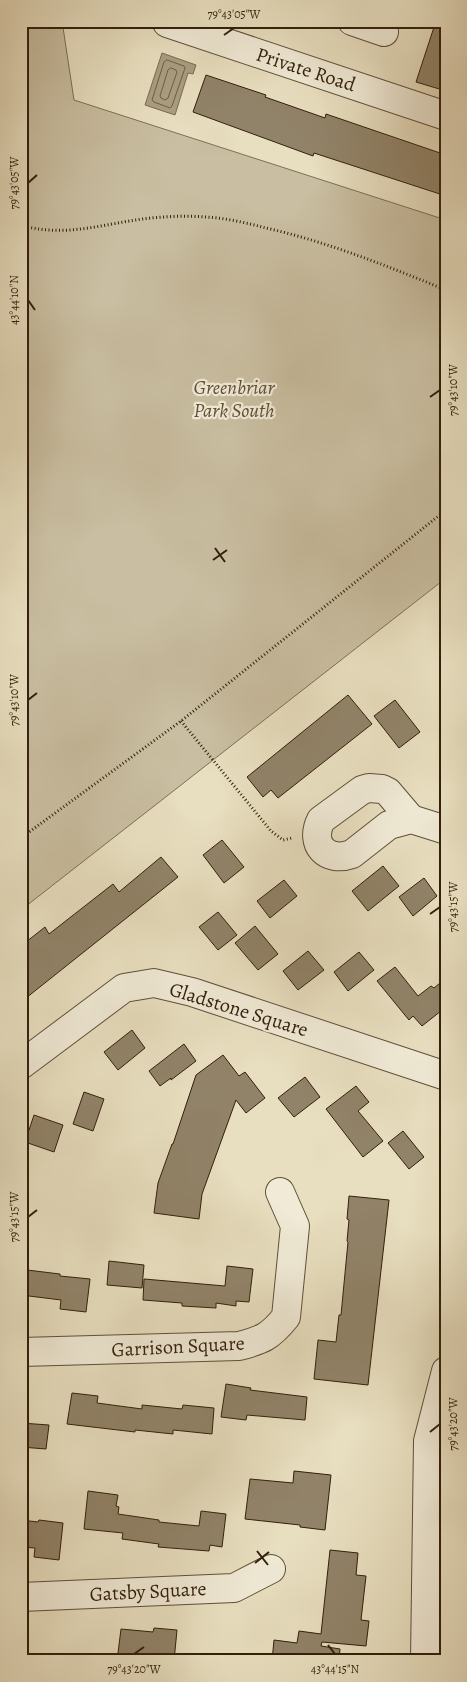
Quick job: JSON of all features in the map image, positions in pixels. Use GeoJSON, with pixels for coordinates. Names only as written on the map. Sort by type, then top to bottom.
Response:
{"type":"FeatureCollection","features":[{"type":"Feature","properties":{"kind":"street","name":"Private Road"},"geometry":{"type":"LineString","coordinates":[[167,21],[167,23],[446,116]]}},
{"type":"Feature","properties":{"kind":"street"},"geometry":{"type":"LineString","coordinates":[[352,21],[384,32]]}},
{"type":"Feature","properties":{"kind":"street"},"geometry":{"type":"LineString","coordinates":[[411,819],[389,825],[352,854],[344,857],[336,857],[322,850],[316,835],[321,820],[362,790],[368,788],[382,789],[388,792],[411,819],[446,830]]}},
{"type":"Feature","properties":{"kind":"street","name":"Gladstone Square"},"geometry":{"type":"LineString","coordinates":[[21,1065],[124,988],[154,983],[192,992],[446,1076]]}},
{"type":"Feature","properties":{"kind":"street","name":"Garrison Square"},"geometry":{"type":"LineString","coordinates":[[21,1352],[239,1346],[260,1340],[276,1329],[286,1317],[295,1226],[280,1192]]}},
{"type":"Feature","properties":{"kind":"street"},"geometry":{"type":"LineString","coordinates":[[425,1661],[428,1441],[446,1371]]}},
{"type":"Feature","properties":{"kind":"street","name":"Gatsby Square"},"geometry":{"type":"LineString","coordinates":[[21,1597],[234,1588],[271,1569]]}},
{"type":"Feature","properties":{"kind":"path"},"geometry":{"type":"LineString","coordinates":[[21,225],[36,229],[72,231],[163,217],[208,217],[300,236],[400,271],[446,290]]}},
{"type":"Feature","properties":{"kind":"path"},"geometry":{"type":"LineString","coordinates":[[21,838],[181,721],[446,510]]}},
{"type":"Feature","properties":{"kind":"path"},"geometry":{"type":"LineString","coordinates":[[181,721],[271,831],[282,840],[316,835]]}},
{"type":"Feature","properties":{"kind":"green space","name":"Greenbriar Park South"},"geometry":{"type":"Polygon","coordinates":[[[21,21],[62,21],[74,100],[446,220],[446,578],[21,910],[21,21]]]}},
{"type":"Feature","properties":{"kind":"water"},"geometry":{"type":"Polygon","coordinates":[[[162,53],[196,65],[193,74],[188,73],[175,115],[145,105],[162,53]]]}},
{"type":"Feature","properties":{"kind":"building"},"geometry":{"type":"Polygon","coordinates":[[[436,21],[446,21],[446,91],[416,82],[436,21]]]}},
{"type":"Feature","properties":{"kind":"building"},"geometry":{"type":"Polygon","coordinates":[[[206,75],[266,95],[265,97],[325,118],[326,114],[446,155],[446,196],[314,153],[313,156],[193,112],[206,75]]]}},
{"type":"Feature","properties":{"kind":"building"},"geometry":{"type":"Polygon","coordinates":[[[348,695],[372,724],[278,798],[271,790],[263,797],[247,777],[348,695]]]}},
{"type":"Feature","properties":{"kind":"building"},"geometry":{"type":"Polygon","coordinates":[[[395,700],[420,732],[399,748],[374,716],[395,700]]]}},
{"type":"Feature","properties":{"kind":"building"},"geometry":{"type":"Polygon","coordinates":[[[222,840],[244,867],[224,883],[203,855],[222,840]]]}},
{"type":"Feature","properties":{"kind":"building"},"geometry":{"type":"Polygon","coordinates":[[[161,857],[178,877],[21,1002],[21,946],[45,927],[49,934],[113,884],[119,892],[161,857]]]}},
{"type":"Feature","properties":{"kind":"building"},"geometry":{"type":"Polygon","coordinates":[[[383,866],[399,886],[368,911],[352,891],[383,866]]]}},
{"type":"Feature","properties":{"kind":"building"},"geometry":{"type":"Polygon","coordinates":[[[424,878],[437,896],[413,916],[399,897],[424,878]]]}},
{"type":"Feature","properties":{"kind":"building"},"geometry":{"type":"Polygon","coordinates":[[[284,880],[297,896],[270,918],[257,901],[284,880]]]}},
{"type":"Feature","properties":{"kind":"building"},"geometry":{"type":"Polygon","coordinates":[[[218,912],[237,935],[218,950],[199,927],[218,912]]]}},
{"type":"Feature","properties":{"kind":"building"},"geometry":{"type":"Polygon","coordinates":[[[255,926],[278,954],[258,970],[235,943],[255,926]]]}},
{"type":"Feature","properties":{"kind":"building"},"geometry":{"type":"Polygon","coordinates":[[[308,951],[324,970],[298,990],[283,971],[308,951]]]}},
{"type":"Feature","properties":{"kind":"building"},"geometry":{"type":"Polygon","coordinates":[[[359,952],[374,970],[348,991],[334,972],[359,952]]]}},
{"type":"Feature","properties":{"kind":"building"},"geometry":{"type":"Polygon","coordinates":[[[395,967],[418,996],[431,986],[434,988],[446,978],[446,1007],[422,1026],[413,1016],[409,1020],[377,981],[395,967]]]}},
{"type":"Feature","properties":{"kind":"building"},"geometry":{"type":"Polygon","coordinates":[[[132,1030],[145,1048],[118,1070],[104,1052],[132,1030]]]}},
{"type":"Feature","properties":{"kind":"building"},"geometry":{"type":"Polygon","coordinates":[[[184,1044],[196,1061],[160,1086],[149,1071],[184,1044]]]}},
{"type":"Feature","properties":{"kind":"building"},"geometry":{"type":"Polygon","coordinates":[[[223,1055],[239,1076],[245,1072],[265,1098],[246,1113],[236,1100],[202,1194],[199,1219],[154,1213],[158,1183],[196,1075],[223,1055]]]}},
{"type":"Feature","properties":{"kind":"building"},"geometry":{"type":"Polygon","coordinates":[[[305,1077],[320,1097],[294,1117],[278,1098],[305,1077]]]}},
{"type":"Feature","properties":{"kind":"building"},"geometry":{"type":"Polygon","coordinates":[[[356,1086],[369,1102],[358,1111],[383,1141],[363,1157],[326,1109],[356,1086]]]}},
{"type":"Feature","properties":{"kind":"building"},"geometry":{"type":"Polygon","coordinates":[[[84,1092],[104,1099],[93,1131],[73,1124],[84,1092]]]}},
{"type":"Feature","properties":{"kind":"building"},"geometry":{"type":"Polygon","coordinates":[[[34,1115],[63,1125],[54,1152],[25,1142],[34,1115]]]}},
{"type":"Feature","properties":{"kind":"building"},"geometry":{"type":"Polygon","coordinates":[[[403,1131],[424,1157],[409,1169],[388,1143],[403,1131]]]}},
{"type":"Feature","properties":{"kind":"building"},"geometry":{"type":"Polygon","coordinates":[[[349,1196],[389,1200],[368,1385],[314,1379],[318,1340],[336,1342],[339,1315],[341,1315],[348,1242],[349,1196]]]}},
{"type":"Feature","properties":{"kind":"building"},"geometry":{"type":"Polygon","coordinates":[[[109,1261],[144,1265],[142,1288],[107,1285],[109,1261]]]}},
{"type":"Feature","properties":{"kind":"building"},"geometry":{"type":"Polygon","coordinates":[[[227,1266],[253,1269],[249,1302],[236,1301],[236,1306],[216,1303],[216,1308],[182,1306],[182,1303],[143,1300],[144,1279],[225,1286],[227,1266]]]}},
{"type":"Feature","properties":{"kind":"building"},"geometry":{"type":"Polygon","coordinates":[[[27,1270],[90,1279],[86,1312],[60,1309],[61,1300],[21,1295],[21,1272],[26,1273],[27,1270]]]}},
{"type":"Feature","properties":{"kind":"building"},"geometry":{"type":"Polygon","coordinates":[[[226,1384],[251,1388],[250,1390],[307,1397],[305,1420],[247,1415],[246,1420],[221,1417],[226,1384]]]}},
{"type":"Feature","properties":{"kind":"building"},"geometry":{"type":"Polygon","coordinates":[[[72,1393],[98,1396],[97,1403],[142,1409],[142,1405],[182,1409],[183,1405],[214,1408],[212,1434],[173,1430],[173,1434],[135,1430],[135,1432],[67,1424],[72,1393]]]}},
{"type":"Feature","properties":{"kind":"building"},"geometry":{"type":"Polygon","coordinates":[[[21,1423],[49,1425],[46,1449],[21,1447],[21,1423]]]}},
{"type":"Feature","properties":{"kind":"building"},"geometry":{"type":"Polygon","coordinates":[[[294,1471],[331,1475],[325,1530],[300,1527],[300,1525],[245,1519],[250,1479],[293,1483],[294,1471]]]}},
{"type":"Feature","properties":{"kind":"building"},"geometry":{"type":"Polygon","coordinates":[[[88,1491],[118,1495],[116,1506],[119,1507],[118,1514],[159,1520],[159,1522],[199,1526],[201,1511],[226,1514],[222,1547],[210,1545],[209,1551],[158,1547],[159,1544],[122,1539],[123,1533],[84,1529],[88,1491]]]}},
{"type":"Feature","properties":{"kind":"building"},"geometry":{"type":"Polygon","coordinates":[[[21,1520],[63,1523],[59,1560],[34,1557],[35,1548],[21,1547],[21,1520]]]}},
{"type":"Feature","properties":{"kind":"building"},"geometry":{"type":"Polygon","coordinates":[[[330,1550],[358,1553],[356,1575],[366,1576],[361,1620],[369,1621],[366,1646],[322,1642],[321,1646],[340,1649],[339,1661],[272,1661],[274,1640],[297,1643],[299,1631],[321,1634],[330,1550]]]}},
{"type":"Feature","properties":{"kind":"building"},"geometry":{"type":"Polygon","coordinates":[[[154,1628],[177,1630],[174,1661],[117,1661],[121,1629],[153,1632],[154,1628]]]}}]}
